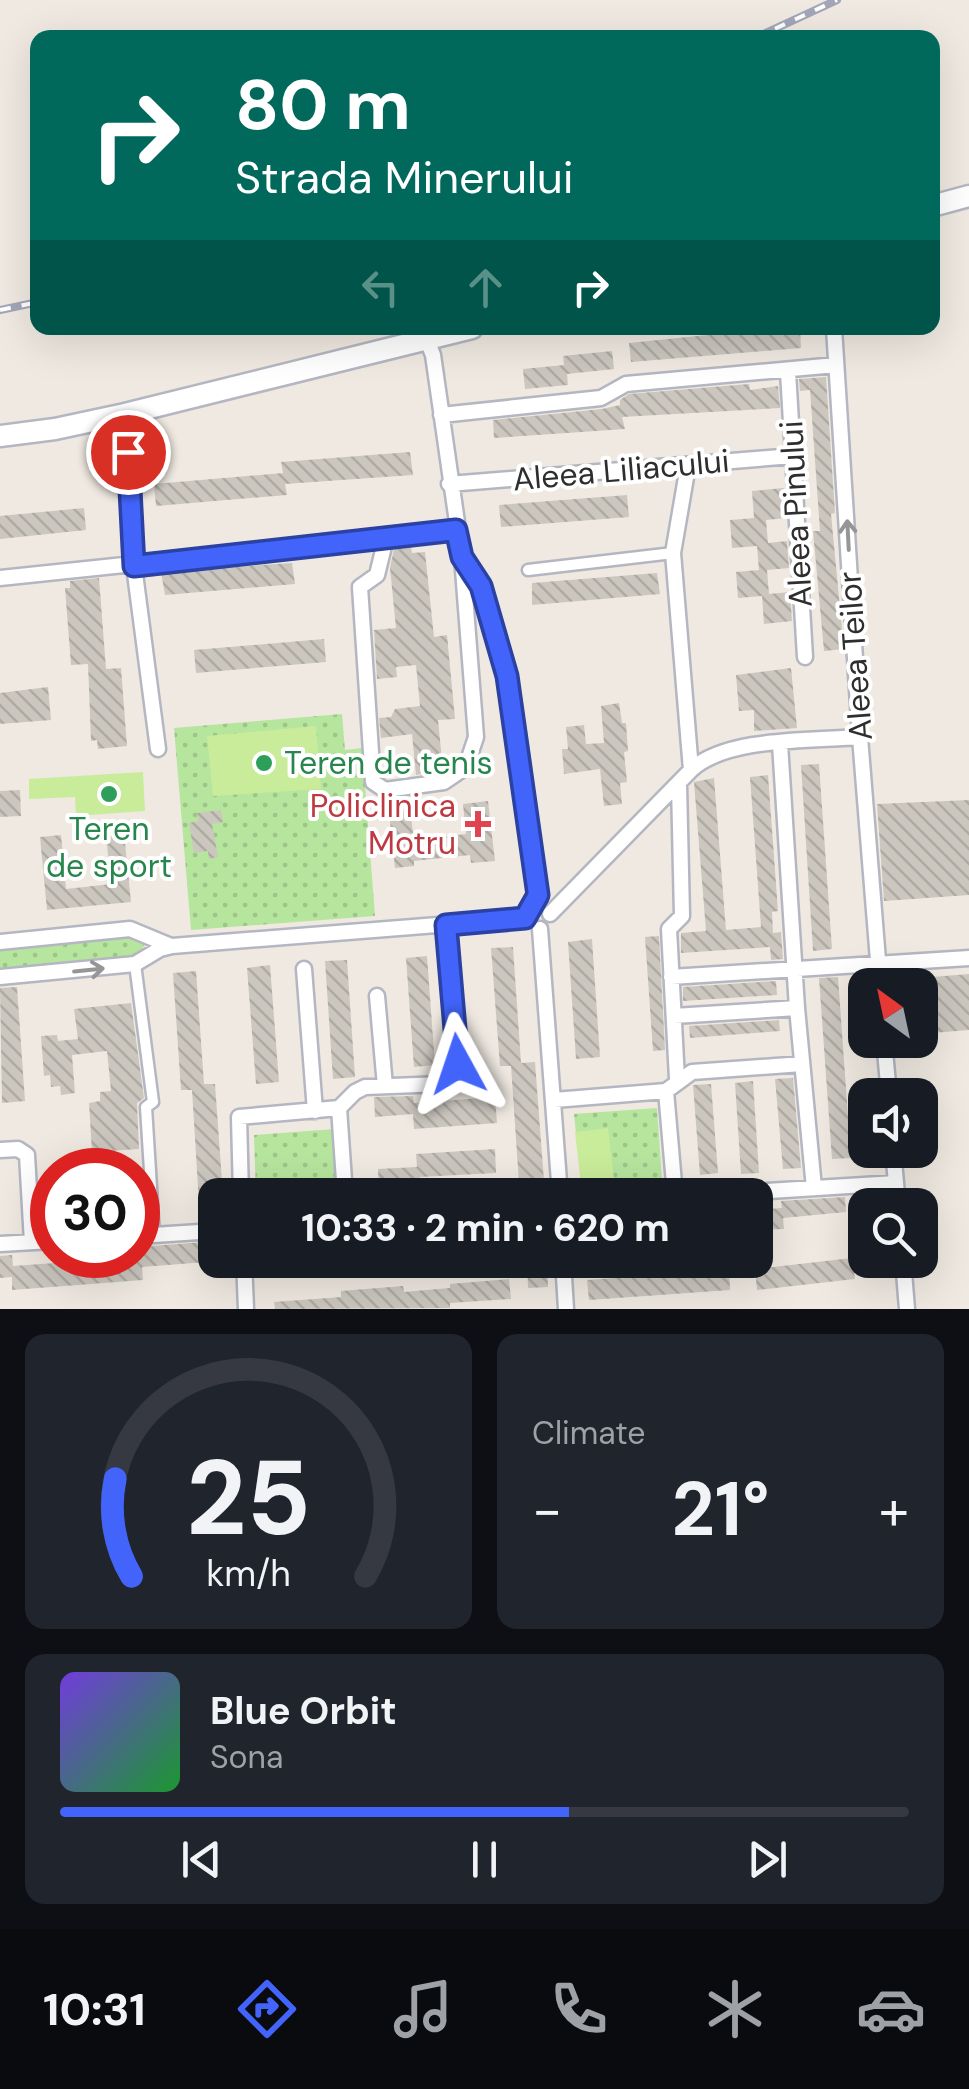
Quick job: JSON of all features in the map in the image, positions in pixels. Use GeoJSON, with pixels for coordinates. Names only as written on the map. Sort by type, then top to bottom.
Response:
{"type":"FeatureCollection","features":[{"type":"Feature","properties":{"kind":"main road"},"geometry":{"type":"LineString","coordinates":[[940,204],[969,196]]}},
{"type":"Feature","properties":{"kind":"main road"},"geometry":{"type":"LineString","coordinates":[[0,436],[55,430],[125,414],[418,335]]}},
{"type":"Feature","properties":{"kind":"street"},"geometry":{"type":"LineString","coordinates":[[386,538],[378,575],[360,587],[374,782],[385,790],[444,782],[466,767],[476,737],[462,557],[425,335]]}},
{"type":"Feature","properties":{"kind":"street","name":"Aleea Teilor"},"geometry":{"type":"LineString","coordinates":[[834,335],[878,968]]}},
{"type":"Feature","properties":{"kind":"street"},"geometry":{"type":"LineString","coordinates":[[441,414],[601,398],[626,384],[836,366]]}},
{"type":"Feature","properties":{"kind":"street","name":"Aleea Pinului"},"geometry":{"type":"LineString","coordinates":[[788,372],[804,657]]}},
{"type":"Feature","properties":{"kind":"street"},"geometry":{"type":"LineString","coordinates":[[125,414],[134,566],[158,749]]}},
{"type":"Feature","properties":{"kind":"street","name":"Aleea Liliacului"},"geometry":{"type":"LineString","coordinates":[[449,484],[793,456]]}},
{"type":"Feature","properties":{"kind":"street"},"geometry":{"type":"LineString","coordinates":[[688,466],[673,553],[691,770]]}},
{"type":"Feature","properties":{"kind":"street"},"geometry":{"type":"LineString","coordinates":[[0,578],[456,530]]}},
{"type":"Feature","properties":{"kind":"street"},"geometry":{"type":"LineString","coordinates":[[528,570],[673,553]]}},
{"type":"Feature","properties":{"kind":"street"},"geometry":{"type":"LineString","coordinates":[[462,557],[481,586],[507,676],[536,884],[535,904]]}},
{"type":"Feature","properties":{"kind":"street"},"geometry":{"type":"LineString","coordinates":[[550,914],[545,906],[535,904],[525,918],[530,928],[540,930],[548,926],[550,914],[691,770],[712,754],[860,737]]}},
{"type":"Feature","properties":{"kind":"street"},"geometry":{"type":"LineString","coordinates":[[780,744],[794,970],[814,1188]]}},
{"type":"Feature","properties":{"kind":"street"},"geometry":{"type":"LineString","coordinates":[[675,1178],[674,1016],[669,929],[682,916],[678,784]]}},
{"type":"Feature","properties":{"kind":"street"},"geometry":{"type":"LineString","coordinates":[[0,978],[135,964],[172,946],[525,918]]}},
{"type":"Feature","properties":{"kind":"street"},"geometry":{"type":"LineString","coordinates":[[241,1178],[239,1118],[339,1108],[365,1087],[443,1084],[452,1078],[458,1064],[446,925]]}},
{"type":"Feature","properties":{"kind":"street"},"geometry":{"type":"LineString","coordinates":[[0,942],[130,929],[172,946]]}},
{"type":"Feature","properties":{"kind":"street"},"geometry":{"type":"LineString","coordinates":[[540,930],[559,1178]]}},
{"type":"Feature","properties":{"kind":"street"},"geometry":{"type":"LineString","coordinates":[[671,976],[969,958]]}},
{"type":"Feature","properties":{"kind":"street"},"geometry":{"type":"LineString","coordinates":[[135,964],[153,1102],[146,1108],[149,1148]]}},
{"type":"Feature","properties":{"kind":"street"},"geometry":{"type":"LineString","coordinates":[[304,969],[315,1110]]}},
{"type":"Feature","properties":{"kind":"street"},"geometry":{"type":"LineString","coordinates":[[377,996],[385,1086]]}},
{"type":"Feature","properties":{"kind":"street"},"geometry":{"type":"LineString","coordinates":[[674,1016],[797,1008]]}},
{"type":"Feature","properties":{"kind":"street"},"geometry":{"type":"LineString","coordinates":[[554,1100],[672,1085],[692,1072],[802,1064]]}},
{"type":"Feature","properties":{"kind":"street"},"geometry":{"type":"LineString","coordinates":[[339,1108],[344,1178]]}},
{"type":"Feature","properties":{"kind":"street"},"geometry":{"type":"LineString","coordinates":[[0,1150],[18,1149],[27,1155],[30,1207]]}},
{"type":"Feature","properties":{"kind":"street"},"geometry":{"type":"LineString","coordinates":[[895,1168],[897,1188]]}},
{"type":"Feature","properties":{"kind":"street"},"geometry":{"type":"LineString","coordinates":[[773,1191],[896,1182]]}},
{"type":"Feature","properties":{"kind":"street"},"geometry":{"type":"LineString","coordinates":[[160,1234],[198,1232]]}},
{"type":"Feature","properties":{"kind":"street"},"geometry":{"type":"LineString","coordinates":[[0,1244],[30,1242]]}},
{"type":"Feature","properties":{"kind":"street"},"geometry":{"type":"LineString","coordinates":[[245,1278],[246,1309]]}},
{"type":"Feature","properties":{"kind":"street"},"geometry":{"type":"LineString","coordinates":[[564,1278],[566,1309]]}},
{"type":"Feature","properties":{"kind":"street"},"geometry":{"type":"LineString","coordinates":[[904,1278],[907,1309]]}},
{"type":"Feature","properties":{"kind":"green space"},"geometry":{"type":"Polygon","coordinates":[[[342,714],[345,750],[362,748],[375,916],[191,930],[174,728],[342,714]]]}},
{"type":"Feature","properties":{"kind":"green space","name":"Teren de tenis"},"geometry":{"type":"Polygon","coordinates":[[[316,726],[321,789],[213,796],[207,736],[316,726]]]}},
{"type":"Feature","properties":{"kind":"green space","name":"Teren de sport"},"geometry":{"type":"Polygon","coordinates":[[[143,772],[145,811],[76,816],[75,797],[29,799],[29,779],[143,772]]]}},
{"type":"Feature","properties":{"kind":"green space"},"geometry":{"type":"Polygon","coordinates":[[[133,934],[144,945],[139,957],[0,971],[0,947],[133,934]]]}},
{"type":"Feature","properties":{"kind":"green space"},"geometry":{"type":"Polygon","coordinates":[[[657,1108],[662,1178],[580,1178],[574,1114],[657,1108]]]}},
{"type":"Feature","properties":{"kind":"green space"},"geometry":{"type":"Polygon","coordinates":[[[608,1128],[614,1178],[580,1178],[575,1132],[608,1128]]]}},
{"type":"Feature","properties":{"kind":"green space"},"geometry":{"type":"Polygon","coordinates":[[[335,1129],[338,1178],[255,1178],[254,1135],[335,1129]]]}},
{"type":"Feature","properties":{"kind":"building"},"geometry":{"type":"Polygon","coordinates":[[[707,335],[800,335],[801,348],[631,362],[629,343],[707,335]]]}},
{"type":"Feature","properties":{"kind":"building"},"geometry":{"type":"Polygon","coordinates":[[[612,351],[614,369],[567,374],[568,385],[525,389],[523,369],[564,365],[563,356],[612,351]]]}},
{"type":"Feature","properties":{"kind":"building"},"geometry":{"type":"Polygon","coordinates":[[[826,377],[835,513],[831,514],[844,649],[824,651],[813,531],[820,531],[810,390],[800,391],[799,379],[826,377]]]}},
{"type":"Feature","properties":{"kind":"building"},"geometry":{"type":"Polygon","coordinates":[[[749,384],[750,390],[778,386],[780,408],[622,417],[625,429],[494,438],[493,420],[602,409],[620,405],[620,400],[629,394],[749,384]]]}},
{"type":"Feature","properties":{"kind":"building"},"geometry":{"type":"Polygon","coordinates":[[[410,452],[413,475],[285,484],[287,495],[156,506],[154,484],[283,473],[281,462],[410,452]]]}},
{"type":"Feature","properties":{"kind":"building"},"geometry":{"type":"Polygon","coordinates":[[[784,488],[786,518],[766,520],[768,543],[787,541],[789,568],[767,570],[769,594],[790,592],[792,621],[764,624],[762,596],[738,598],[736,572],[759,570],[757,546],[732,548],[730,520],[754,518],[752,491],[784,488]]]}},
{"type":"Feature","properties":{"kind":"building"},"geometry":{"type":"Polygon","coordinates":[[[627,495],[629,517],[501,527],[499,505],[627,495]]]}},
{"type":"Feature","properties":{"kind":"building"},"geometry":{"type":"Polygon","coordinates":[[[84,508],[86,530],[0,539],[0,516],[84,508]]]}},
{"type":"Feature","properties":{"kind":"building"},"geometry":{"type":"Polygon","coordinates":[[[411,547],[412,553],[425,552],[434,637],[447,635],[455,719],[438,720],[443,770],[416,775],[412,734],[381,738],[379,718],[391,717],[395,709],[420,706],[416,665],[396,667],[397,677],[377,679],[374,630],[396,628],[390,568],[394,549],[411,547]]]}},
{"type":"Feature","properties":{"kind":"building"},"geometry":{"type":"Polygon","coordinates":[[[292,563],[295,584],[165,595],[161,572],[292,563]]]}},
{"type":"Feature","properties":{"kind":"building"},"geometry":{"type":"Polygon","coordinates":[[[657,573],[660,594],[532,605],[532,583],[657,573]]]}},
{"type":"Feature","properties":{"kind":"building"},"geometry":{"type":"Polygon","coordinates":[[[99,578],[106,669],[121,668],[127,746],[98,749],[97,740],[91,741],[88,664],[71,665],[65,588],[70,588],[70,581],[99,578]]]}},
{"type":"Feature","properties":{"kind":"building"},"geometry":{"type":"Polygon","coordinates":[[[324,639],[326,662],[196,673],[194,650],[324,639]]]}},
{"type":"Feature","properties":{"kind":"building"},"geometry":{"type":"Polygon","coordinates":[[[791,668],[797,728],[754,731],[754,710],[739,711],[736,675],[791,668]]]}},
{"type":"Feature","properties":{"kind":"building"},"geometry":{"type":"Polygon","coordinates":[[[48,687],[51,720],[0,724],[0,693],[48,687]]]}},
{"type":"Feature","properties":{"kind":"building"},"geometry":{"type":"Polygon","coordinates":[[[619,703],[622,723],[626,723],[627,782],[620,783],[622,804],[604,806],[600,769],[564,774],[562,749],[568,749],[566,727],[584,725],[586,744],[604,743],[601,706],[619,703]]]}},
{"type":"Feature","properties":{"kind":"building"},"geometry":{"type":"Polygon","coordinates":[[[819,764],[832,949],[813,951],[801,765],[819,764]]]}},
{"type":"Feature","properties":{"kind":"building"},"geometry":{"type":"Polygon","coordinates":[[[768,775],[778,911],[772,912],[773,933],[781,932],[783,959],[771,960],[770,947],[681,953],[681,933],[706,931],[694,782],[714,778],[726,930],[761,927],[750,777],[768,775]]]}},
{"type":"Feature","properties":{"kind":"building"},"geometry":{"type":"Polygon","coordinates":[[[20,790],[21,816],[0,817],[0,791],[20,790]]]}},
{"type":"Feature","properties":{"kind":"building"},"geometry":{"type":"Polygon","coordinates":[[[969,800],[969,895],[884,901],[877,804],[969,800]]]}},
{"type":"Feature","properties":{"kind":"building","name":"Policlinica Motru"},"geometry":{"type":"Polygon","coordinates":[[[488,801],[495,861],[471,863],[470,855],[414,861],[414,866],[395,868],[389,812],[410,810],[414,840],[466,834],[463,804],[488,801]]]}},
{"type":"Feature","properties":{"kind":"building"},"geometry":{"type":"Polygon","coordinates":[[[221,810],[223,822],[212,824],[218,857],[209,859],[208,851],[194,853],[189,823],[198,821],[197,813],[221,810]]]}},
{"type":"Feature","properties":{"kind":"building"},"geometry":{"type":"Polygon","coordinates":[[[124,833],[131,902],[47,910],[40,837],[61,835],[66,889],[111,884],[106,835],[124,833]]]}},
{"type":"Feature","properties":{"kind":"building"},"geometry":{"type":"Polygon","coordinates":[[[659,936],[665,1050],[653,1051],[645,937],[659,936]]]}},
{"type":"Feature","properties":{"kind":"building"},"geometry":{"type":"Polygon","coordinates":[[[592,939],[600,1057],[576,1059],[568,942],[592,939]]]}},
{"type":"Feature","properties":{"kind":"building"},"geometry":{"type":"Polygon","coordinates":[[[513,947],[521,1063],[535,1062],[544,1178],[519,1178],[511,1066],[500,1066],[491,948],[513,947]]]}},
{"type":"Feature","properties":{"kind":"building"},"geometry":{"type":"Polygon","coordinates":[[[427,956],[435,1065],[414,1067],[406,958],[427,956]]]}},
{"type":"Feature","properties":{"kind":"building"},"geometry":{"type":"Polygon","coordinates":[[[347,960],[355,1077],[333,1079],[325,961],[347,960]]]}},
{"type":"Feature","properties":{"kind":"building"},"geometry":{"type":"Polygon","coordinates":[[[270,965],[279,1082],[256,1084],[247,968],[270,965]]]}},
{"type":"Feature","properties":{"kind":"building"},"geometry":{"type":"Polygon","coordinates":[[[196,971],[204,1084],[215,1084],[222,1178],[198,1178],[198,1187],[192,1090],[181,1090],[173,973],[196,971]]]}},
{"type":"Feature","properties":{"kind":"building"},"geometry":{"type":"Polygon","coordinates":[[[969,974],[969,1030],[938,1033],[938,977],[969,974]]]}},
{"type":"Feature","properties":{"kind":"building"},"geometry":{"type":"Polygon","coordinates":[[[838,977],[848,1158],[832,1159],[819,978],[838,977]]]}},
{"type":"Feature","properties":{"kind":"building"},"geometry":{"type":"Polygon","coordinates":[[[776,981],[777,995],[683,1001],[683,987],[776,981]]]}},
{"type":"Feature","properties":{"kind":"building"},"geometry":{"type":"Polygon","coordinates":[[[17,987],[25,1101],[2,1103],[0,988],[17,987]]]}},
{"type":"Feature","properties":{"kind":"building"},"geometry":{"type":"Polygon","coordinates":[[[131,1003],[144,1098],[137,1103],[139,1148],[92,1148],[89,1103],[100,1101],[100,1092],[111,1091],[107,1051],[72,1055],[75,1093],[61,1095],[60,1086],[51,1087],[50,1075],[44,1076],[41,1036],[57,1035],[58,1041],[78,1039],[74,1009],[131,1003]]]}},
{"type":"Feature","properties":{"kind":"building"},"geometry":{"type":"Polygon","coordinates":[[[779,1020],[780,1031],[690,1038],[689,1026],[779,1020]]]}},
{"type":"Feature","properties":{"kind":"building"},"geometry":{"type":"Polygon","coordinates":[[[793,1078],[801,1168],[783,1169],[775,1079],[793,1078]]]}},
{"type":"Feature","properties":{"kind":"building"},"geometry":{"type":"Polygon","coordinates":[[[753,1081],[759,1173],[741,1174],[735,1083],[753,1081]]]}},
{"type":"Feature","properties":{"kind":"building"},"geometry":{"type":"Polygon","coordinates":[[[711,1084],[718,1173],[700,1175],[693,1085],[711,1084]]]}},
{"type":"Feature","properties":{"kind":"building"},"geometry":{"type":"Polygon","coordinates":[[[413,1096],[414,1103],[495,1097],[497,1123],[414,1129],[413,1114],[375,1117],[374,1097],[413,1096]]]}},
{"type":"Feature","properties":{"kind":"building"},"geometry":{"type":"Polygon","coordinates":[[[495,1149],[496,1173],[378,1178],[378,1169],[417,1167],[416,1154],[495,1149]]]}},
{"type":"Feature","properties":{"kind":"building"},"geometry":{"type":"Polygon","coordinates":[[[845,1197],[846,1212],[783,1218],[784,1229],[773,1229],[773,1209],[782,1208],[781,1201],[845,1197]]]}},
{"type":"Feature","properties":{"kind":"building"},"geometry":{"type":"Polygon","coordinates":[[[198,1243],[198,1263],[160,1266],[160,1245],[198,1243]]]}},
{"type":"Feature","properties":{"kind":"building"},"geometry":{"type":"Polygon","coordinates":[[[12,1255],[13,1266],[30,1265],[30,1278],[143,1280],[12,1290],[12,1277],[0,1278],[0,1256],[12,1255]]]}},
{"type":"Feature","properties":{"kind":"building"},"geometry":{"type":"Polygon","coordinates":[[[848,1258],[848,1278],[855,1279],[757,1290],[756,1278],[773,1278],[773,1267],[848,1258]]]}},
{"type":"Feature","properties":{"kind":"building"},"geometry":{"type":"Polygon","coordinates":[[[528,1278],[548,1278],[548,1287],[528,1288],[528,1278]]]}},
{"type":"Feature","properties":{"kind":"building"},"geometry":{"type":"Polygon","coordinates":[[[729,1278],[730,1290],[589,1300],[587,1280],[729,1278]]]}},
{"type":"Feature","properties":{"kind":"building"},"geometry":{"type":"Polygon","coordinates":[[[509,1279],[511,1299],[450,1303],[450,1308],[275,1309],[274,1302],[341,1297],[341,1291],[403,1286],[404,1292],[509,1279]]]}},
{"type":"Feature","properties":{"kind":"railway"},"geometry":{"type":"LineString","coordinates":[[772,30],[837,0]]}},
{"type":"Feature","properties":{"kind":"railway"},"geometry":{"type":"LineString","coordinates":[[0,310],[30,304]]}},
{"type":"Feature","properties":{"kind":"place","name":"Teren de tenis"},"geometry":{"type":"Point","coordinates":[264,763]}},
{"type":"Feature","properties":{"kind":"place","name":"Teren de sport"},"geometry":{"type":"Point","coordinates":[109,794]}},
{"type":"Feature","properties":{"kind":"place","name":"Policlinica Motru"},"geometry":{"type":"Point","coordinates":[478,824]}},
{"type":"Feature","properties":{"kind":"route"},"geometry":{"type":"LineString","coordinates":[[128,452],[134,566],[456,530],[462,557],[481,586],[507,676],[538,895],[525,918],[446,925],[458,1064]]}}]}
